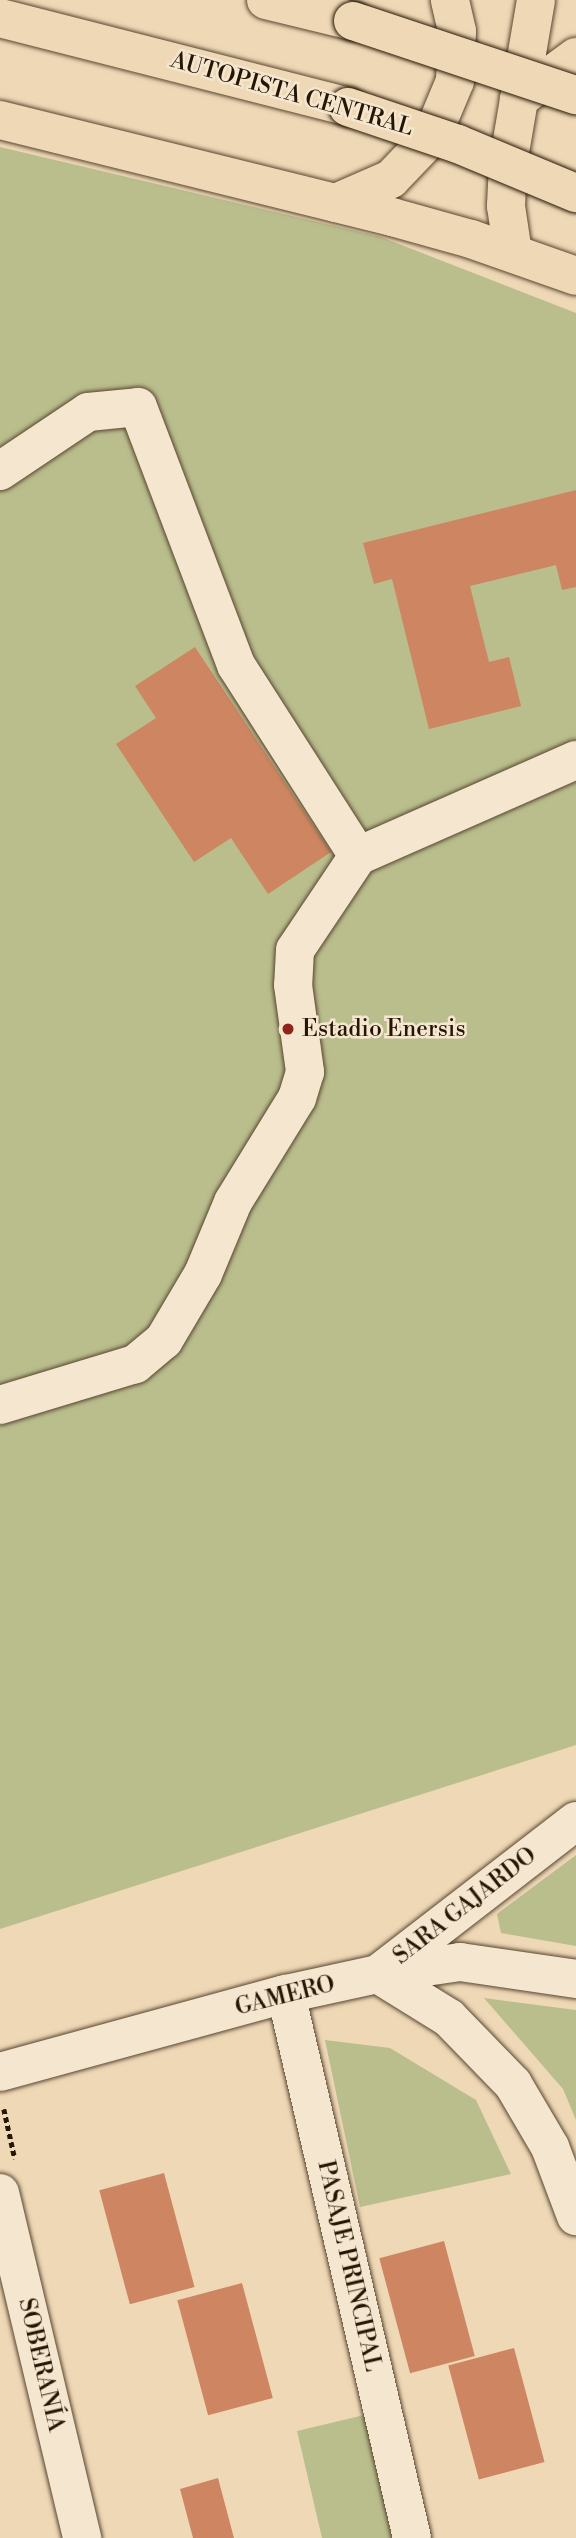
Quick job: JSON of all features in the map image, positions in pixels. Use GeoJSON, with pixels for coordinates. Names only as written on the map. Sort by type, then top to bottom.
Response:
{"type":"FeatureCollection","features":[{"type":"Feature","properties":{"kind":"main road"},"geometry":{"type":"LineString","coordinates":[[266,0],[353,21],[576,95]]}},
{"type":"Feature","properties":{"kind":"main road"},"geometry":{"type":"LineString","coordinates":[[336,203],[391,179],[432,136],[455,81],[457,31],[450,0]]}},
{"type":"Feature","properties":{"kind":"main road"},"geometry":{"type":"LineString","coordinates":[[513,253],[506,188],[536,0]]}},
{"type":"Feature","properties":{"kind":"main road","name":"AUTOPISTA CENTRAL"},"geometry":{"type":"LineString","coordinates":[[0,18],[348,107],[458,144],[576,193]]}},
{"type":"Feature","properties":{"kind":"main road"},"geometry":{"type":"LineString","coordinates":[[519,99],[576,57]]}},
{"type":"Feature","properties":{"kind":"main road"},"geometry":{"type":"LineString","coordinates":[[0,120],[336,203],[513,253],[576,276]]}},
{"type":"Feature","properties":{"kind":"street"},"geometry":{"type":"LineString","coordinates":[[0,471],[88,412],[138,407],[236,664],[358,856]]}},
{"type":"Feature","properties":{"kind":"street"},"geometry":{"type":"LineString","coordinates":[[0,1405],[135,1364],[164,1340],[203,1274],[233,1202],[297,1098],[305,1072],[293,985],[295,950],[358,856],[576,760]]}},
{"type":"Feature","properties":{"kind":"street","name":"SARA GAJARDO"},"geometry":{"type":"LineString","coordinates":[[576,1821],[378,1974],[449,2018],[513,2084],[550,2147],[576,2216]]}},
{"type":"Feature","properties":{"kind":"street","name":"GAMERO"},"geometry":{"type":"LineString","coordinates":[[0,2072],[286,1994],[378,1974],[460,1962],[576,1979]]}},
{"type":"Feature","properties":{"kind":"street","name":"PASAJE PRINCIPAL"},"geometry":{"type":"LineString","coordinates":[[286,1994],[412,2538]]}},
{"type":"Feature","properties":{"kind":"street","name":"SOBERANÍA"},"geometry":{"type":"LineString","coordinates":[[0,2193],[82,2538]]}},
{"type":"Feature","properties":{"kind":"green space","name":"Estadio Enersis"},"geometry":{"type":"Polygon","coordinates":[[[0,147],[381,237],[576,313],[576,1745],[0,1929],[0,147]]]}},
{"type":"Feature","properties":{"kind":"green space"},"geometry":{"type":"Polygon","coordinates":[[[576,1855],[576,1946],[501,1933],[497,1914],[576,1855]]]}},
{"type":"Feature","properties":{"kind":"green space"},"geometry":{"type":"Polygon","coordinates":[[[484,1998],[576,2010],[576,2120],[563,2089],[484,1998]]]}},
{"type":"Feature","properties":{"kind":"green space"},"geometry":{"type":"Polygon","coordinates":[[[325,2040],[390,2048],[476,2100],[511,2174],[360,2207],[325,2040]]]}},
{"type":"Feature","properties":{"kind":"green space"},"geometry":{"type":"Polygon","coordinates":[[[381,2411],[411,2538],[322,2538],[297,2431],[381,2411]]]}},
{"type":"Feature","properties":{"kind":"building"},"geometry":{"type":"Polygon","coordinates":[[[576,490],[576,587],[562,590],[556,565],[470,586],[489,662],[509,657],[521,706],[429,729],[392,579],[374,584],[363,543],[576,490]]]}},
{"type":"Feature","properties":{"kind":"building"},"geometry":{"type":"Polygon","coordinates":[[[195,647],[331,852],[268,894],[231,838],[194,862],[116,744],[156,718],[135,686],[195,647]]]}},
{"type":"Feature","properties":{"kind":"building"},"geometry":{"type":"Polygon","coordinates":[[[164,2173],[195,2287],[130,2304],[99,2190],[164,2173]]]}},
{"type":"Feature","properties":{"kind":"building"},"geometry":{"type":"Polygon","coordinates":[[[444,2241],[475,2356],[410,2373],[379,2258],[444,2241]]]}},
{"type":"Feature","properties":{"kind":"building"},"geometry":{"type":"Polygon","coordinates":[[[242,2283],[273,2398],[208,2415],[177,2300],[242,2283]]]}},
{"type":"Feature","properties":{"kind":"building"},"geometry":{"type":"Polygon","coordinates":[[[514,2348],[545,2462],[479,2480],[448,2366],[514,2348]]]}},
{"type":"Feature","properties":{"kind":"building"},"geometry":{"type":"Polygon","coordinates":[[[218,2478],[234,2538],[193,2538],[180,2489],[218,2478]]]}},
{"type":"Feature","properties":{"kind":"place","name":"Estadio Enersis"},"geometry":{"type":"Point","coordinates":[288,1029]}}]}
